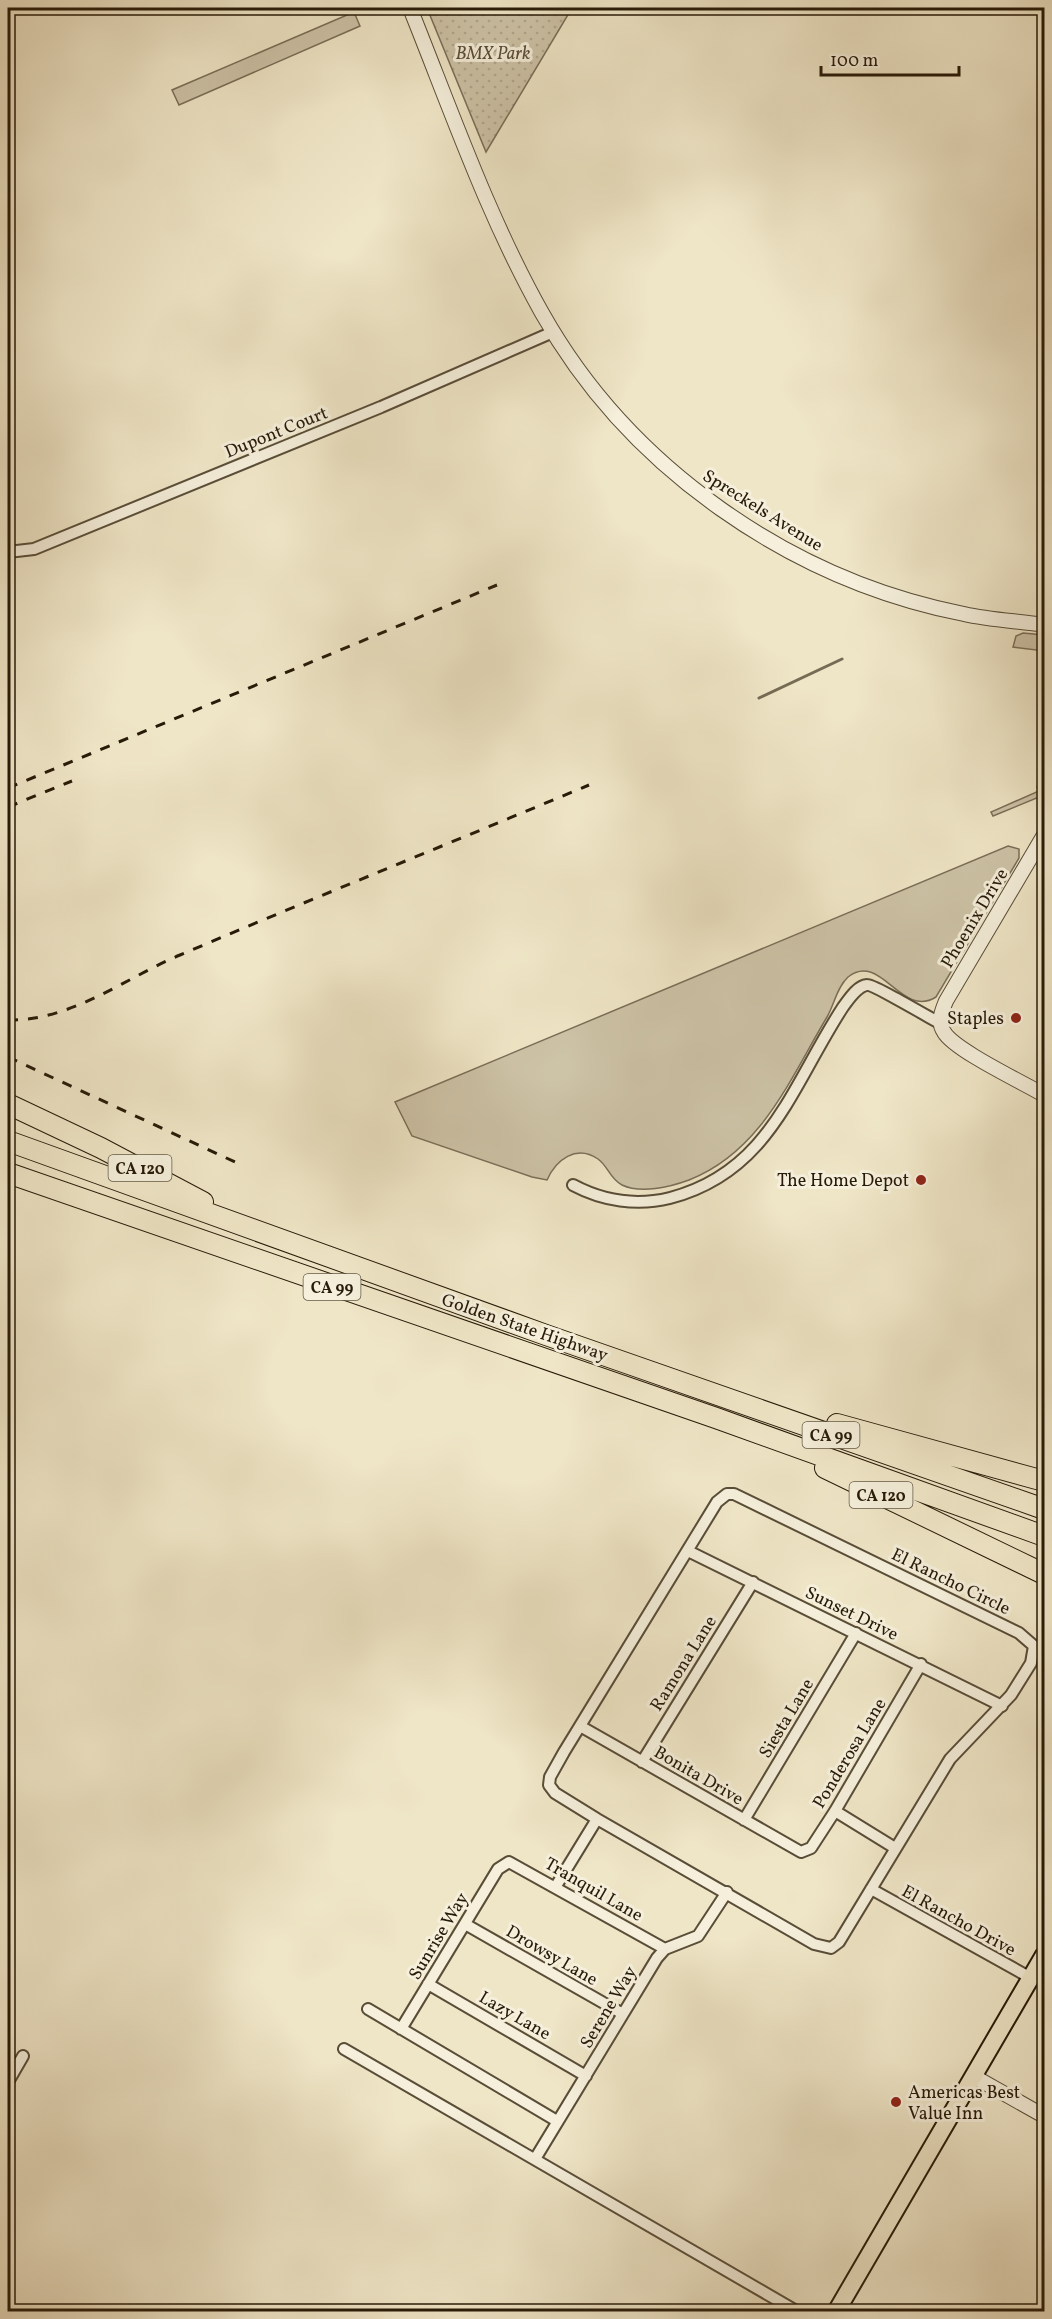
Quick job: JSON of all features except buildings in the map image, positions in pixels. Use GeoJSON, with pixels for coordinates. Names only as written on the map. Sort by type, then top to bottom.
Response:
{"type":"FeatureCollection","features":[{"type":"Feature","properties":{"kind":"highway","name":"CA 120"},"geometry":{"type":"LineString","coordinates":[[8,1104],[101,1148],[269,1236]]}},
{"type":"Feature","properties":{"kind":"highway","name":"Golden State Highway"},"geometry":{"type":"LineString","coordinates":[[8,1141],[618,1360],[1044,1509]]}},
{"type":"Feature","properties":{"kind":"highway","name":"Golden State Highway"},"geometry":{"type":"LineString","coordinates":[[8,1173],[716,1418],[1044,1536]]}},
{"type":"Feature","properties":{"kind":"highway"},"geometry":{"type":"LineString","coordinates":[[618,1360],[926,1450],[1044,1481]]}},
{"type":"Feature","properties":{"kind":"highway","name":"CA 120"},"geometry":{"type":"LineString","coordinates":[[716,1418],[967,1535],[1044,1574]]}},
{"type":"Feature","properties":{"kind":"main road"},"geometry":{"type":"LineString","coordinates":[[836,2312],[1044,1955]]}},
{"type":"Feature","properties":{"kind":"street","name":"Spreckels Avenue"},"geometry":{"type":"LineString","coordinates":[[410,8],[505,239],[554,332],[596,392],[644,444],[688,484],[781,547],[826,570],[917,602],[965,615],[1044,625]]}},
{"type":"Feature","properties":{"kind":"street","name":"Dupont Court"},"geometry":{"type":"LineString","coordinates":[[8,552],[34,549],[381,407],[554,332]]}},
{"type":"Feature","properties":{"kind":"street","name":"Phoenix Drive"},"geometry":{"type":"LineString","coordinates":[[940,1023],[946,1001],[1044,835]]}},
{"type":"Feature","properties":{"kind":"street"},"geometry":{"type":"LineString","coordinates":[[573,1185],[589,1194],[634,1202],[664,1199],[692,1192],[715,1182],[743,1161],[771,1128],[839,1013],[860,988],[867,985],[874,986],[908,1008],[940,1023],[944,1033],[959,1046],[1044,1095]]}},
{"type":"Feature","properties":{"kind":"street","name":"El Rancho Circle"},"geometry":{"type":"LineString","coordinates":[[726,1494],[734,1494],[1019,1633],[1034,1646],[1035,1654],[1011,1695],[964,1741],[950,1759],[839,1942],[826,1949],[597,1819],[555,1793],[549,1785],[550,1777],[580,1726],[688,1551],[717,1502],[726,1494]]}},
{"type":"Feature","properties":{"kind":"street","name":"Sunset Drive"},"geometry":{"type":"LineString","coordinates":[[688,1551],[921,1664],[1002,1706]]}},
{"type":"Feature","properties":{"kind":"street","name":"Ramona Lane"},"geometry":{"type":"LineString","coordinates":[[642,1762],[753,1582]]}},
{"type":"Feature","properties":{"kind":"street","name":"Siesta Lane"},"geometry":{"type":"LineString","coordinates":[[744,1820],[856,1633]]}},
{"type":"Feature","properties":{"kind":"street","name":"Ponderosa Lane"},"geometry":{"type":"LineString","coordinates":[[801,1852],[811,1848],[835,1811],[921,1664]]}},
{"type":"Feature","properties":{"kind":"street","name":"Bonita Drive"},"geometry":{"type":"LineString","coordinates":[[580,1726],[801,1852]]}},
{"type":"Feature","properties":{"kind":"street"},"geometry":{"type":"LineString","coordinates":[[835,1811],[895,1848]]}},
{"type":"Feature","properties":{"kind":"street"},"geometry":{"type":"LineString","coordinates":[[556,1886],[597,1819]]}},
{"type":"Feature","properties":{"kind":"street","name":"Tranquil Lane"},"geometry":{"type":"LineString","coordinates":[[506,1863],[514,1863],[666,1948]]}},
{"type":"Feature","properties":{"kind":"street","name":"Sunrise Way"},"geometry":{"type":"LineString","coordinates":[[401,2029],[498,1869],[506,1863]]}},
{"type":"Feature","properties":{"kind":"street","name":"El Rancho Drive"},"geometry":{"type":"LineString","coordinates":[[871,1890],[1031,1978]]}},
{"type":"Feature","properties":{"kind":"street"},"geometry":{"type":"LineString","coordinates":[[666,1948],[698,1936],[727,1892]]}},
{"type":"Feature","properties":{"kind":"street","name":"Drowsy Lane"},"geometry":{"type":"LineString","coordinates":[[465,1924],[623,2014]]}},
{"type":"Feature","properties":{"kind":"street","name":"Serene Way"},"geometry":{"type":"LineString","coordinates":[[535,2159],[657,1958],[666,1948]]}},
{"type":"Feature","properties":{"kind":"street","name":"Lazy Lane"},"geometry":{"type":"LineString","coordinates":[[428,1984],[586,2076]]}},
{"type":"Feature","properties":{"kind":"street"},"geometry":{"type":"LineString","coordinates":[[368,2009],[557,2121]]}},
{"type":"Feature","properties":{"kind":"street"},"geometry":{"type":"LineString","coordinates":[[344,2049],[798,2312]]}},
{"type":"Feature","properties":{"kind":"street"},"geometry":{"type":"LineString","coordinates":[[8,2082],[23,2056]]}},
{"type":"Feature","properties":{"kind":"street"},"geometry":{"type":"LineString","coordinates":[[974,2076],[1044,2116]]}},
{"type":"Feature","properties":{"kind":"green space","name":"BMX Park"},"geometry":{"type":"Polygon","coordinates":[[[427,8],[572,8],[486,152],[427,8]]]}},
{"type":"Feature","properties":{"kind":"green space"},"geometry":{"type":"Polygon","coordinates":[[[354,12],[360,26],[179,105],[172,90],[354,12]]]}},
{"type":"Feature","properties":{"kind":"green space"},"geometry":{"type":"Polygon","coordinates":[[[1023,633],[1044,635],[1044,651],[1013,647],[1016,636],[1023,633]]]}},
{"type":"Feature","properties":{"kind":"green space"},"geometry":{"type":"Polygon","coordinates":[[[1044,781],[1044,795],[993,816],[991,812],[1039,791],[1037,787],[1044,781]]]}},
{"type":"Feature","properties":{"kind":"green space"},"geometry":{"type":"Polygon","coordinates":[[[1008,846],[1019,849],[1019,858],[936,997],[924,1001],[912,1000],[871,972],[860,971],[848,977],[786,1088],[755,1132],[714,1168],[689,1180],[655,1188],[630,1188],[618,1182],[598,1159],[582,1153],[568,1156],[561,1161],[547,1180],[532,1177],[412,1136],[395,1102],[1008,846]]]}},
{"type":"Feature","properties":{"kind":"waterway"},"geometry":{"type":"LineString","coordinates":[[759,698],[842,659]]}},
{"type":"Feature","properties":{"kind":"railway"},"geometry":{"type":"LineString","coordinates":[[8,788],[497,585]]}},
{"type":"Feature","properties":{"kind":"railway"},"geometry":{"type":"LineString","coordinates":[[8,807],[72,781]]}},
{"type":"Feature","properties":{"kind":"railway"},"geometry":{"type":"LineString","coordinates":[[8,1020],[54,1014],[76,1006],[180,955],[589,785]]}},
{"type":"Feature","properties":{"kind":"railway"},"geometry":{"type":"LineString","coordinates":[[8,1057],[235,1162]]}},
{"type":"Feature","properties":{"kind":"place","name":"Staples"},"geometry":{"type":"Point","coordinates":[1016,1018]}},
{"type":"Feature","properties":{"kind":"place","name":"The Home Depot"},"geometry":{"type":"Point","coordinates":[921,1180]}},
{"type":"Feature","properties":{"kind":"place","name":"Americas Best Value Inn"},"geometry":{"type":"Point","coordinates":[896,2102]}}]}
